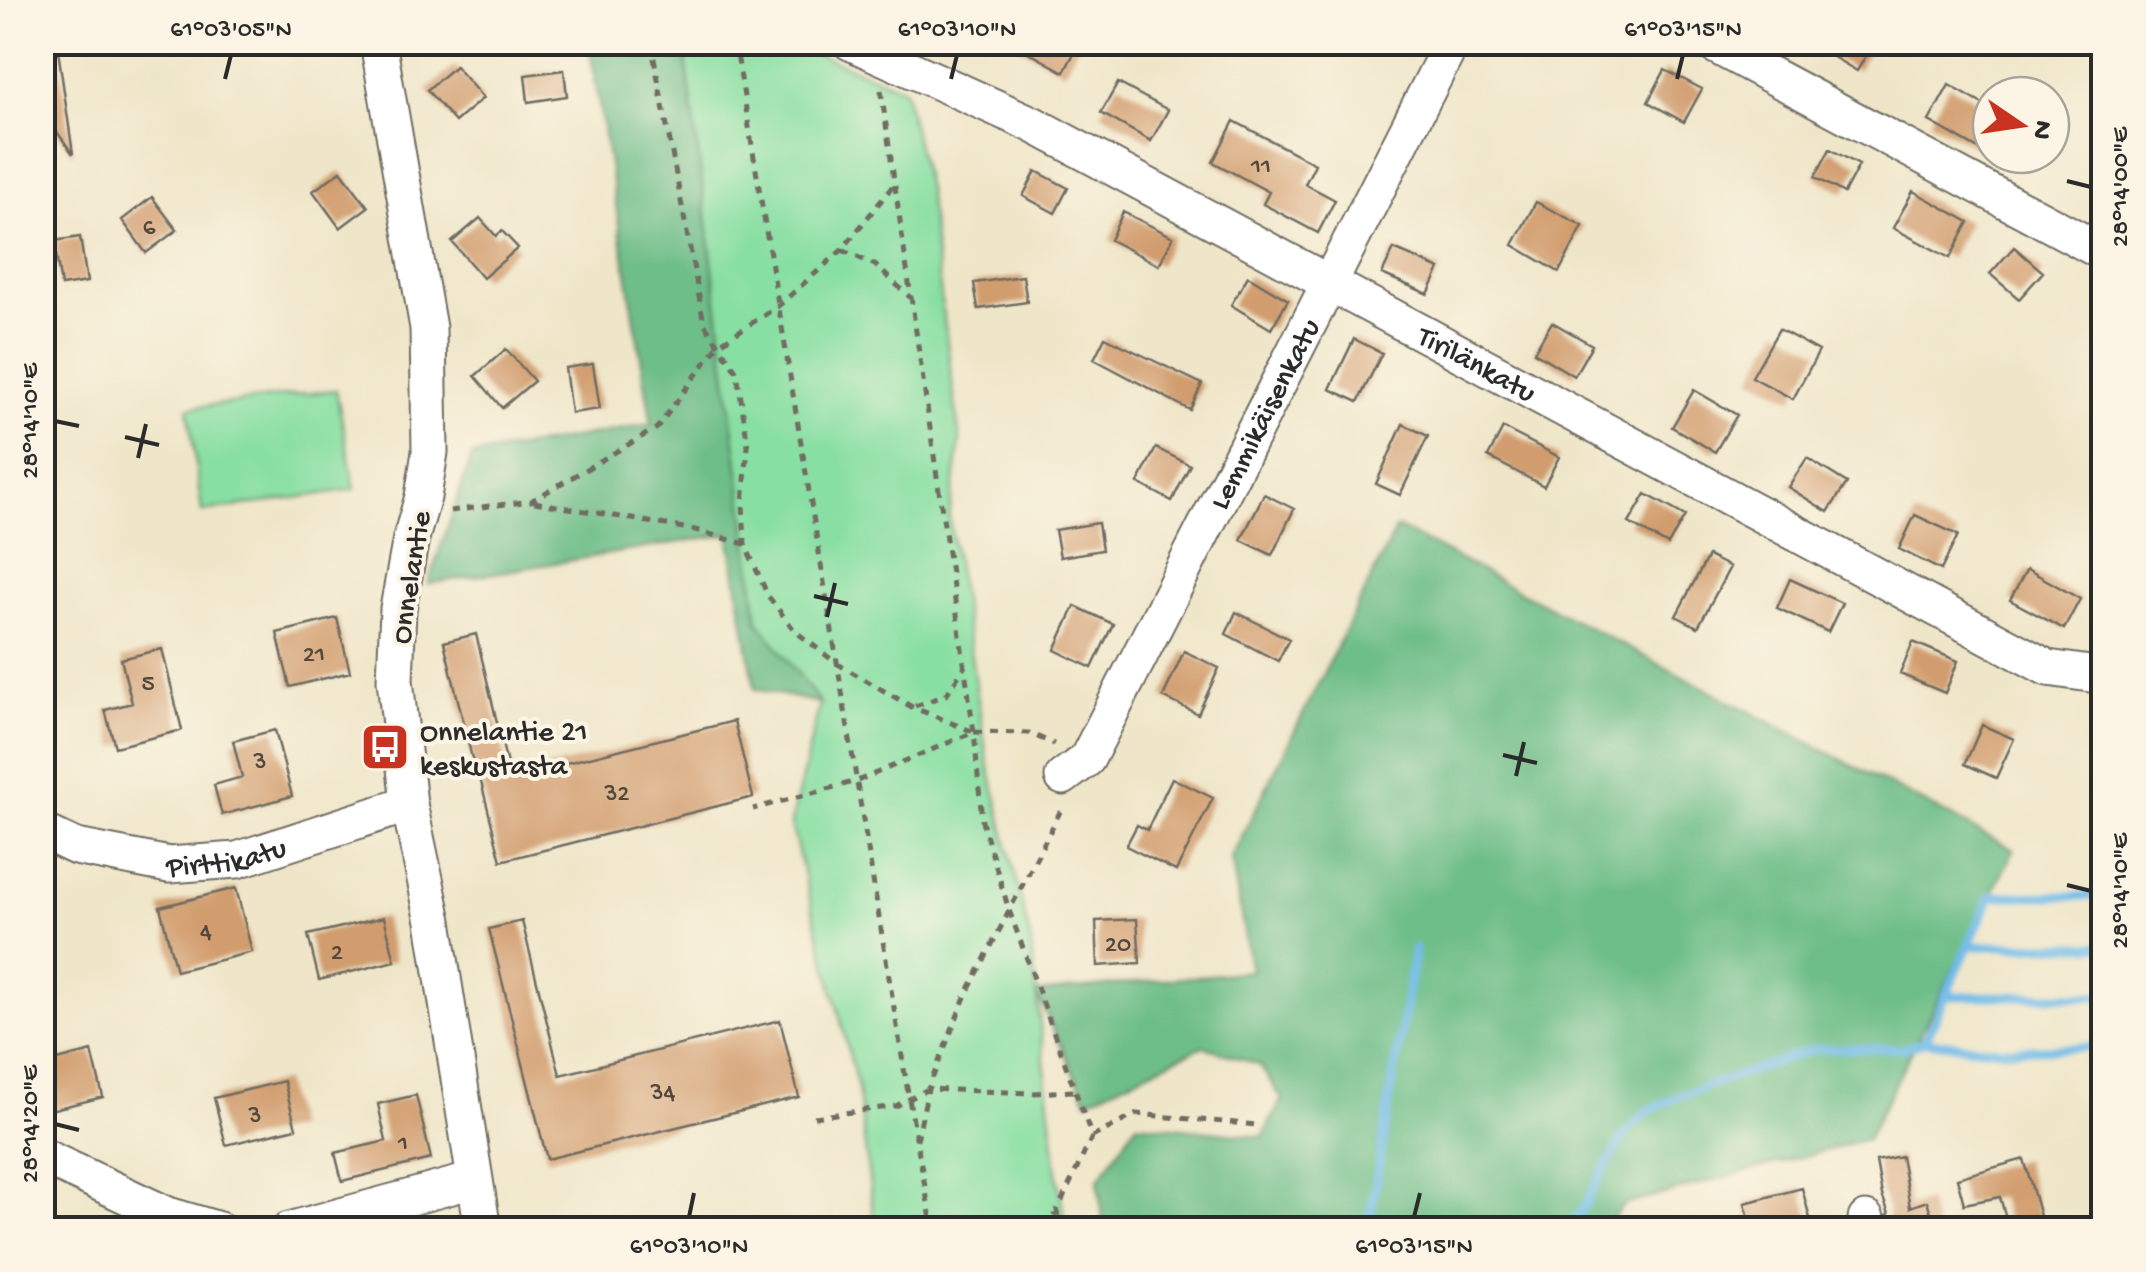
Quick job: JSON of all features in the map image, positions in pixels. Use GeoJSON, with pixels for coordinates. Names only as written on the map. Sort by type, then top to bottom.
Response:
{"type":"FeatureCollection","features":[{"type":"Feature","properties":{"kind":"street","name":"Onnelantie"},"geometry":{"type":"LineString","coordinates":[[378,42],[428,328],[430,452],[398,608],[395,680],[409,804],[434,921],[483,1230]]}},
{"type":"Feature","properties":{"kind":"street","name":"Lemmikäisenkatu"},"geometry":{"type":"LineString","coordinates":[[1075,768],[1452,42]]}},
{"type":"Feature","properties":{"kind":"street"},"geometry":{"type":"LineString","coordinates":[[1708,42],[2104,253]]}},
{"type":"Feature","properties":{"kind":"street","name":"Tirilänkatu"},"geometry":{"type":"LineString","coordinates":[[863,48],[1032,124],[2048,668],[2104,676]]}},
{"type":"Feature","properties":{"kind":"street","name":"Pirttikatu"},"geometry":{"type":"LineString","coordinates":[[42,831],[76,847],[169,866],[237,860],[409,804]]}},
{"type":"Feature","properties":{"kind":"street"},"geometry":{"type":"LineString","coordinates":[[42,1156],[168,1215],[219,1230]]}},
{"type":"Feature","properties":{"kind":"street"},"geometry":{"type":"LineString","coordinates":[[290,1230],[474,1180]]}},
{"type":"Feature","properties":{"kind":"path"},"geometry":{"type":"LineString","coordinates":[[651,42],[704,323],[737,372],[748,446],[743,503],[745,544],[768,596],[795,631],[836,664],[912,707],[974,732],[1029,733],[1075,768],[965,997],[928,1089],[916,1143]]}},
{"type":"Feature","properties":{"kind":"path"},"geometry":{"type":"LineString","coordinates":[[735,42],[933,1230]]}},
{"type":"Feature","properties":{"kind":"path"},"geometry":{"type":"LineString","coordinates":[[863,48],[895,183],[965,666],[982,821],[1009,910],[1092,1137]]}},
{"type":"Feature","properties":{"kind":"path"},"geometry":{"type":"LineString","coordinates":[[531,502],[657,428],[718,345],[778,307],[842,250],[895,183]]}},
{"type":"Feature","properties":{"kind":"path"},"geometry":{"type":"LineString","coordinates":[[842,250],[874,264],[912,299]]}},
{"type":"Feature","properties":{"kind":"path"},"geometry":{"type":"LineString","coordinates":[[417,516],[531,502],[695,530],[745,544]]}},
{"type":"Feature","properties":{"kind":"path"},"geometry":{"type":"LineString","coordinates":[[912,707],[946,695],[965,666]]}},
{"type":"Feature","properties":{"kind":"path"},"geometry":{"type":"LineString","coordinates":[[753,808],[857,781],[974,732]]}},
{"type":"Feature","properties":{"kind":"path"},"geometry":{"type":"LineString","coordinates":[[814,1117],[896,1106],[928,1089],[1075,1091]]}},
{"type":"Feature","properties":{"kind":"path"},"geometry":{"type":"LineString","coordinates":[[1046,1230],[1092,1137],[1137,1114],[1256,1125]]}},
{"type":"Feature","properties":{"kind":"path"},"geometry":{"type":"LineString","coordinates":[[1057,1212],[1060,1230]]}},
{"type":"Feature","properties":{"kind":"path"},"geometry":{"type":"LineString","coordinates":[[1162,1230],[1179,1220]]}},
{"type":"Feature","properties":{"kind":"green space"},"geometry":{"type":"Polygon","coordinates":[[[589,43],[684,43],[758,621],[820,703],[755,689],[729,534],[428,584],[472,456],[652,424],[589,43]]]}},
{"type":"Feature","properties":{"kind":"green space"},"geometry":{"type":"Polygon","coordinates":[[[684,43],[790,43],[904,89],[927,189],[960,442],[949,518],[988,763],[1030,938],[1067,1229],[875,1229],[858,1089],[791,824],[820,703],[758,621],[684,43]]]}},
{"type":"Feature","properties":{"kind":"green space"},"geometry":{"type":"Polygon","coordinates":[[[336,390],[355,489],[202,512],[188,408],[336,390]]]}},
{"type":"Feature","properties":{"kind":"green space"},"geometry":{"type":"Polygon","coordinates":[[[1397,527],[2014,850],[1867,1139],[1623,1205],[1605,1229],[1104,1229],[1098,1180],[1137,1123],[1263,1137],[1282,1099],[1260,1065],[1203,1046],[1087,1100],[1036,993],[1251,971],[1231,858],[1397,527]]]}},
{"type":"Feature","properties":{"kind":"building"},"geometry":{"type":"Polygon","coordinates":[[[1010,42],[1080,42],[1064,72],[1010,42]]]}},
{"type":"Feature","properties":{"kind":"building"},"geometry":{"type":"Polygon","coordinates":[[[1808,42],[1874,42],[1857,71],[1808,42]]]}},
{"type":"Feature","properties":{"kind":"building"},"geometry":{"type":"Polygon","coordinates":[[[57,43],[73,154],[42,111],[42,44],[57,43]]]}},
{"type":"Feature","properties":{"kind":"building"},"geometry":{"type":"Polygon","coordinates":[[[455,66],[483,98],[455,122],[427,90],[455,66]]]}},
{"type":"Feature","properties":{"kind":"building"},"geometry":{"type":"Polygon","coordinates":[[[564,70],[567,96],[528,102],[525,75],[564,70]]]}},
{"type":"Feature","properties":{"kind":"building"},"geometry":{"type":"Polygon","coordinates":[[[1665,70],[1702,89],[1684,122],[1648,102],[1665,70]]]}},
{"type":"Feature","properties":{"kind":"building"},"geometry":{"type":"Polygon","coordinates":[[[1118,83],[1168,110],[1151,141],[1101,113],[1118,83]]]}},
{"type":"Feature","properties":{"kind":"building"},"geometry":{"type":"Polygon","coordinates":[[[1949,85],[1971,98],[1971,145],[1929,121],[1949,85]]]}},
{"type":"Feature","properties":{"kind":"building"},"geometry":{"type":"Polygon","coordinates":[[[1234,121],[1315,164],[1305,184],[1335,200],[1318,233],[1263,204],[1269,192],[1213,162],[1234,121]]]}},
{"type":"Feature","properties":{"kind":"building"},"geometry":{"type":"Polygon","coordinates":[[[1830,149],[1859,165],[1844,193],[1815,177],[1830,149]]]}},
{"type":"Feature","properties":{"kind":"building"},"geometry":{"type":"Polygon","coordinates":[[[341,171],[368,207],[340,228],[313,191],[341,171]]]}},
{"type":"Feature","properties":{"kind":"building"},"geometry":{"type":"Polygon","coordinates":[[[1036,171],[1068,188],[1055,213],[1023,196],[1036,171]]]}},
{"type":"Feature","properties":{"kind":"building"},"geometry":{"type":"Polygon","coordinates":[[[1913,191],[1969,222],[1950,258],[1893,228],[1913,191]]]}},
{"type":"Feature","properties":{"kind":"building"},"geometry":{"type":"Polygon","coordinates":[[[152,197],[177,230],[146,253],[122,220],[152,197]]]}},
{"type":"Feature","properties":{"kind":"building"},"geometry":{"type":"Polygon","coordinates":[[[1536,202],[1583,226],[1559,272],[1513,245],[1536,202]]]}},
{"type":"Feature","properties":{"kind":"building"},"geometry":{"type":"Polygon","coordinates":[[[1123,212],[1173,237],[1159,265],[1110,240],[1123,212]]]}},
{"type":"Feature","properties":{"kind":"building"},"geometry":{"type":"Polygon","coordinates":[[[480,218],[496,236],[502,231],[518,248],[483,278],[452,242],[480,218]]]}},
{"type":"Feature","properties":{"kind":"building"},"geometry":{"type":"Polygon","coordinates":[[[80,237],[87,282],[61,286],[54,241],[80,237]]]}},
{"type":"Feature","properties":{"kind":"building"},"geometry":{"type":"Polygon","coordinates":[[[2014,247],[2043,272],[2019,299],[1990,274],[2014,247]]]}},
{"type":"Feature","properties":{"kind":"building"},"geometry":{"type":"Polygon","coordinates":[[[1394,249],[1440,269],[1428,294],[1382,274],[1394,249]]]}},
{"type":"Feature","properties":{"kind":"building"},"geometry":{"type":"Polygon","coordinates":[[[1023,276],[1027,302],[978,309],[974,283],[1023,276]]]}},
{"type":"Feature","properties":{"kind":"building"},"geometry":{"type":"Polygon","coordinates":[[[1248,276],[1288,300],[1271,329],[1231,305],[1248,276]]]}},
{"type":"Feature","properties":{"kind":"building"},"geometry":{"type":"Polygon","coordinates":[[[1552,322],[1592,345],[1574,376],[1534,352],[1552,322]]]}},
{"type":"Feature","properties":{"kind":"building"},"geometry":{"type":"Polygon","coordinates":[[[1779,329],[1819,351],[1793,399],[1752,377],[1779,329]]]}},
{"type":"Feature","properties":{"kind":"building"},"geometry":{"type":"Polygon","coordinates":[[[1105,337],[1202,384],[1190,410],[1094,359],[1105,337]]]}},
{"type":"Feature","properties":{"kind":"building"},"geometry":{"type":"Polygon","coordinates":[[[1354,339],[1382,353],[1358,402],[1330,389],[1354,339]]]}},
{"type":"Feature","properties":{"kind":"building"},"geometry":{"type":"Polygon","coordinates":[[[506,349],[534,381],[502,408],[475,376],[506,349]]]}},
{"type":"Feature","properties":{"kind":"building"},"geometry":{"type":"Polygon","coordinates":[[[593,364],[600,409],[571,413],[565,368],[593,364]]]}},
{"type":"Feature","properties":{"kind":"building"},"geometry":{"type":"Polygon","coordinates":[[[1694,390],[1737,415],[1715,452],[1672,427],[1694,390]]]}},
{"type":"Feature","properties":{"kind":"building"},"geometry":{"type":"Polygon","coordinates":[[[1403,424],[1428,436],[1400,495],[1376,484],[1403,424]]]}},
{"type":"Feature","properties":{"kind":"building"},"geometry":{"type":"Polygon","coordinates":[[[1503,428],[1559,457],[1544,486],[1488,457],[1503,428]]]}},
{"type":"Feature","properties":{"kind":"building"},"geometry":{"type":"Polygon","coordinates":[[[1156,448],[1190,465],[1172,501],[1138,483],[1156,448]]]}},
{"type":"Feature","properties":{"kind":"building"},"geometry":{"type":"Polygon","coordinates":[[[1807,458],[1847,483],[1828,512],[1788,487],[1807,458]]]}},
{"type":"Feature","properties":{"kind":"building"},"geometry":{"type":"Polygon","coordinates":[[[1264,494],[1294,509],[1272,555],[1241,540],[1264,494]]]}},
{"type":"Feature","properties":{"kind":"building"},"geometry":{"type":"Polygon","coordinates":[[[1646,494],[1685,516],[1668,545],[1629,523],[1646,494]]]}},
{"type":"Feature","properties":{"kind":"building"},"geometry":{"type":"Polygon","coordinates":[[[1915,515],[1958,535],[1941,570],[1899,549],[1915,515]]]}},
{"type":"Feature","properties":{"kind":"building"},"geometry":{"type":"Polygon","coordinates":[[[1098,523],[1102,550],[1060,557],[1055,530],[1098,523]]]}},
{"type":"Feature","properties":{"kind":"building"},"geometry":{"type":"Polygon","coordinates":[[[1708,556],[1730,567],[1698,627],[1676,616],[1708,556]]]}},
{"type":"Feature","properties":{"kind":"building"},"geometry":{"type":"Polygon","coordinates":[[[2027,569],[2080,599],[2064,629],[2010,600],[2027,569]]]}},
{"type":"Feature","properties":{"kind":"building"},"geometry":{"type":"Polygon","coordinates":[[[1790,579],[1842,603],[1828,632],[1777,608],[1790,579]]]}},
{"type":"Feature","properties":{"kind":"building"},"geometry":{"type":"Polygon","coordinates":[[[1075,606],[1113,624],[1092,668],[1055,650],[1075,606]]]}},
{"type":"Feature","properties":{"kind":"building"},"geometry":{"type":"Polygon","coordinates":[[[1236,612],[1289,639],[1278,661],[1226,634],[1236,612]]]}},
{"type":"Feature","properties":{"kind":"building"},"geometry":{"type":"Polygon","coordinates":[[[337,618],[350,672],[290,687],[277,633],[337,618]]]}},
{"type":"Feature","properties":{"kind":"building"},"geometry":{"type":"Polygon","coordinates":[[[476,634],[510,777],[734,721],[753,797],[501,861],[444,642],[476,634]]]}},
{"type":"Feature","properties":{"kind":"building"},"geometry":{"type":"Polygon","coordinates":[[[1913,642],[1958,661],[1945,693],[1900,674],[1913,642]]]}},
{"type":"Feature","properties":{"kind":"building"},"geometry":{"type":"Polygon","coordinates":[[[162,649],[182,730],[115,747],[105,710],[132,703],[121,659],[162,649]]]}},
{"type":"Feature","properties":{"kind":"building"},"geometry":{"type":"Polygon","coordinates":[[[1184,651],[1219,668],[1198,714],[1163,697],[1184,651]]]}},
{"type":"Feature","properties":{"kind":"building"},"geometry":{"type":"Polygon","coordinates":[[[1982,725],[2014,739],[1996,778],[1965,764],[1982,725]]]}},
{"type":"Feature","properties":{"kind":"building"},"geometry":{"type":"Polygon","coordinates":[[[275,730],[292,796],[222,815],[214,785],[242,777],[233,741],[275,730]]]}},
{"type":"Feature","properties":{"kind":"building"},"geometry":{"type":"Polygon","coordinates":[[[1172,778],[1213,798],[1176,871],[1126,846],[1137,825],[1147,830],[1172,778]]]}},
{"type":"Feature","properties":{"kind":"building"},"geometry":{"type":"Polygon","coordinates":[[[236,888],[252,952],[176,971],[160,907],[236,888]]]}},
{"type":"Feature","properties":{"kind":"building"},"geometry":{"type":"Polygon","coordinates":[[[384,917],[395,961],[319,980],[308,935],[384,917]]]}},
{"type":"Feature","properties":{"kind":"building"},"geometry":{"type":"Polygon","coordinates":[[[1137,919],[1140,963],[1098,966],[1096,921],[1137,919]]]}},
{"type":"Feature","properties":{"kind":"building"},"geometry":{"type":"Polygon","coordinates":[[[522,921],[560,1075],[780,1020],[799,1097],[547,1159],[489,929],[522,921]]]}},
{"type":"Feature","properties":{"kind":"building"},"geometry":{"type":"Polygon","coordinates":[[[92,1051],[103,1097],[42,1112],[42,1064],[92,1051]]]}},
{"type":"Feature","properties":{"kind":"building"},"geometry":{"type":"Polygon","coordinates":[[[284,1081],[296,1128],[226,1145],[214,1098],[284,1081]]]}},
{"type":"Feature","properties":{"kind":"building"},"geometry":{"type":"Polygon","coordinates":[[[416,1095],[431,1159],[342,1181],[335,1153],[386,1141],[378,1104],[416,1095]]]}},
{"type":"Feature","properties":{"kind":"building"},"geometry":{"type":"Polygon","coordinates":[[[1901,1156],[1910,1207],[1927,1201],[1937,1230],[1889,1230],[1876,1161],[1901,1156]]]}},
{"type":"Feature","properties":{"kind":"building"},"geometry":{"type":"Polygon","coordinates":[[[2024,1159],[2041,1220],[2009,1229],[2000,1197],[1964,1204],[1957,1178],[2024,1159]]]}},
{"type":"Feature","properties":{"kind":"building"},"geometry":{"type":"Polygon","coordinates":[[[1802,1188],[1813,1230],[1752,1230],[1745,1203],[1802,1188]]]}},
{"type":"Feature","properties":{"kind":"waterway"},"geometry":{"type":"LineString","coordinates":[[1925,1041],[1991,896],[2104,896]]}},
{"type":"Feature","properties":{"kind":"waterway"},"geometry":{"type":"LineString","coordinates":[[1968,946],[2104,946]]}},
{"type":"Feature","properties":{"kind":"waterway"},"geometry":{"type":"LineString","coordinates":[[1368,1230],[1415,948]]}},
{"type":"Feature","properties":{"kind":"waterway"},"geometry":{"type":"LineString","coordinates":[[1945,996],[2104,996]]}},
{"type":"Feature","properties":{"kind":"waterway"},"geometry":{"type":"LineString","coordinates":[[1574,1230],[1623,1137],[1646,1112],[1679,1096],[1815,1049],[1905,1048],[1925,1041],[2001,1050],[2104,1047]]}},
{"type":"Feature","properties":{"kind":"place","name":"Onnelantie 21 keskustasta"},"geometry":{"type":"Point","coordinates":[385,747]}}]}
